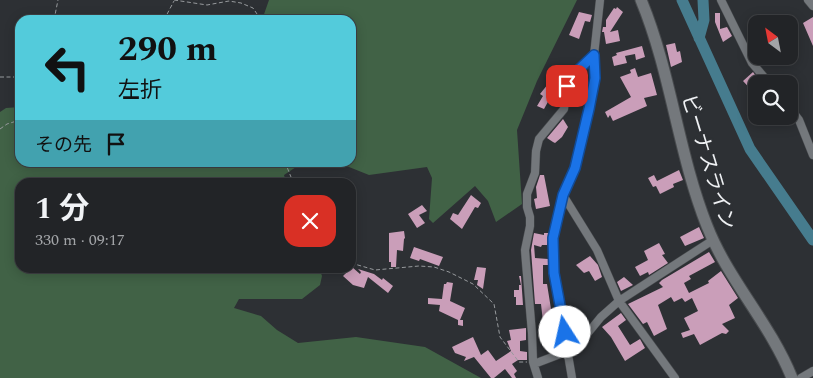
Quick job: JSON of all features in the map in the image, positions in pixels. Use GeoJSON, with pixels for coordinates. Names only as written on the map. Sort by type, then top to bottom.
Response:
{"type":"FeatureCollection","features":[{"type":"Feature","properties":{"kind":"main road","name":"ビーナスライン"},"geometry":{"type":"LineString","coordinates":[[641,0],[651,23],[693,187],[713,240],[726,265],[763,322],[792,378]]}},
{"type":"Feature","properties":{"kind":"street"},"geometry":{"type":"LineString","coordinates":[[572,378],[552,251],[553,238],[563,195],[575,168],[595,78],[594,55],[600,0]]}},
{"type":"Feature","properties":{"kind":"street"},"geometry":{"type":"LineString","coordinates":[[721,0],[752,63],[762,75]]}},
{"type":"Feature","properties":{"kind":"street"},"geometry":{"type":"LineString","coordinates":[[808,0],[813,6]]}},
{"type":"Feature","properties":{"kind":"street"},"geometry":{"type":"LineString","coordinates":[[538,378],[533,363],[525,250],[530,226],[527,194],[535,173],[536,151],[539,139],[564,109],[567,86],[572,76],[594,55]]}},
{"type":"Feature","properties":{"kind":"street"},"geometry":{"type":"LineString","coordinates":[[798,119],[813,155]]}},
{"type":"Feature","properties":{"kind":"street"},"geometry":{"type":"LineString","coordinates":[[563,195],[597,250],[619,301],[675,378]]}},
{"type":"Feature","properties":{"kind":"street"},"geometry":{"type":"LineString","coordinates":[[533,363],[568,352],[578,345],[601,318],[619,301],[713,240]]}},
{"type":"Feature","properties":{"kind":"street"},"geometry":{"type":"LineString","coordinates":[[801,378],[813,371]]}},
{"type":"Feature","properties":{"kind":"path"},"geometry":{"type":"LineString","coordinates":[[55,15],[58,0]]}},
{"type":"Feature","properties":{"kind":"path"},"geometry":{"type":"LineString","coordinates":[[166,15],[174,0],[207,5],[229,1],[253,8],[258,15]]}},
{"type":"Feature","properties":{"kind":"path"},"geometry":{"type":"LineString","coordinates":[[0,77],[15,77]]}},
{"type":"Feature","properties":{"kind":"path"},"geometry":{"type":"LineString","coordinates":[[0,130],[7,124],[15,122]]}},
{"type":"Feature","properties":{"kind":"path"},"geometry":{"type":"LineString","coordinates":[[356,264],[375,270],[419,266],[434,267],[473,284],[494,304],[500,337],[516,359],[520,362],[533,363]]}},
{"type":"Feature","properties":{"kind":"green space"},"geometry":{"type":"Polygon","coordinates":[[[269,0],[577,0],[537,81],[517,130],[522,204],[496,222],[488,201],[475,186],[433,223],[429,219],[432,178],[427,167],[369,175],[349,167],[356,167],[356,15],[264,15],[269,0]]]}},
{"type":"Feature","properties":{"kind":"green space"},"geometry":{"type":"Polygon","coordinates":[[[15,107],[15,167],[296,167],[284,175],[285,178],[15,178],[15,273],[321,273],[320,285],[302,299],[239,299],[234,308],[261,316],[277,330],[298,343],[356,337],[425,347],[481,378],[0,378],[0,112],[6,108],[15,107]]]}},
{"type":"Feature","properties":{"kind":"building"},"geometry":{"type":"Polygon","coordinates":[[[617,7],[623,12],[610,32],[618,30],[620,41],[606,44],[604,32],[602,32],[603,27],[606,27],[606,20],[614,8],[616,9],[617,7]]]}},
{"type":"Feature","properties":{"kind":"building"},"geometry":{"type":"Polygon","coordinates":[[[579,12],[592,15],[590,22],[585,21],[579,39],[569,35],[579,12]]]}},
{"type":"Feature","properties":{"kind":"building"},"geometry":{"type":"Polygon","coordinates":[[[715,13],[720,13],[720,29],[727,27],[732,36],[723,42],[715,22],[715,13]]]}},
{"type":"Feature","properties":{"kind":"building"},"geometry":{"type":"Polygon","coordinates":[[[813,17],[813,46],[803,23],[813,17]]]}},
{"type":"Feature","properties":{"kind":"building"},"geometry":{"type":"Polygon","coordinates":[[[675,43],[677,52],[680,51],[682,62],[671,67],[666,45],[675,43]]]}},
{"type":"Feature","properties":{"kind":"building"},"geometry":{"type":"Polygon","coordinates":[[[642,46],[645,57],[636,60],[635,54],[625,56],[627,63],[614,66],[612,57],[617,55],[616,53],[642,46]]]}},
{"type":"Feature","properties":{"kind":"building"},"geometry":{"type":"Polygon","coordinates":[[[635,68],[638,77],[651,73],[657,95],[644,98],[647,106],[613,121],[610,115],[608,118],[605,112],[631,97],[620,77],[631,73],[630,70],[635,68]]]}},
{"type":"Feature","properties":{"kind":"building"},"geometry":{"type":"Polygon","coordinates":[[[748,76],[748,86],[743,81],[748,76]]]}},
{"type":"Feature","properties":{"kind":"building"},"geometry":{"type":"Polygon","coordinates":[[[548,84],[555,89],[544,109],[537,106],[543,96],[540,94],[548,84]]]}},
{"type":"Feature","properties":{"kind":"building"},"geometry":{"type":"Polygon","coordinates":[[[563,119],[568,127],[562,137],[555,143],[547,138],[563,119]]]}},
{"type":"Feature","properties":{"kind":"building"},"geometry":{"type":"Polygon","coordinates":[[[679,170],[683,180],[673,184],[674,187],[660,194],[656,186],[653,187],[648,178],[654,175],[657,181],[679,170]]]}},
{"type":"Feature","properties":{"kind":"building"},"geometry":{"type":"Polygon","coordinates":[[[540,175],[544,175],[550,206],[536,209],[534,199],[537,198],[536,187],[540,175]]]}},
{"type":"Feature","properties":{"kind":"building"},"geometry":{"type":"Polygon","coordinates":[[[471,195],[481,203],[478,208],[475,207],[462,229],[450,219],[453,213],[458,215],[471,195]]]}},
{"type":"Feature","properties":{"kind":"building"},"geometry":{"type":"Polygon","coordinates":[[[422,205],[427,211],[419,215],[425,223],[417,228],[408,214],[422,205]]]}},
{"type":"Feature","properties":{"kind":"building"},"geometry":{"type":"Polygon","coordinates":[[[699,227],[704,238],[685,246],[680,237],[699,227]]]}},
{"type":"Feature","properties":{"kind":"building"},"geometry":{"type":"Polygon","coordinates":[[[404,231],[403,251],[397,250],[396,267],[391,267],[391,262],[389,262],[389,233],[404,231]]]}},
{"type":"Feature","properties":{"kind":"building"},"geometry":{"type":"Polygon","coordinates":[[[534,233],[544,235],[544,233],[548,233],[547,245],[542,245],[541,247],[534,245],[535,258],[548,259],[548,265],[543,265],[543,284],[547,284],[551,309],[554,308],[556,320],[543,322],[541,304],[535,304],[531,250],[534,233]]]}},
{"type":"Feature","properties":{"kind":"building"},"geometry":{"type":"Polygon","coordinates":[[[659,243],[665,254],[662,255],[668,263],[649,275],[648,272],[640,276],[635,267],[648,260],[644,251],[659,243]]]}},
{"type":"Feature","properties":{"kind":"building"},"geometry":{"type":"Polygon","coordinates":[[[414,247],[443,257],[439,266],[420,259],[419,261],[410,258],[414,247]]]}},
{"type":"Feature","properties":{"kind":"building"},"geometry":{"type":"Polygon","coordinates":[[[709,252],[715,262],[689,276],[691,279],[684,283],[689,293],[709,283],[708,281],[721,271],[738,298],[729,305],[735,318],[722,324],[729,331],[700,345],[694,334],[683,338],[681,333],[690,330],[684,318],[698,311],[692,298],[685,302],[682,298],[674,302],[671,297],[658,305],[667,329],[654,336],[647,322],[643,324],[628,304],[663,287],[659,283],[662,280],[709,252]]]}},
{"type":"Feature","properties":{"kind":"building"},"geometry":{"type":"Polygon","coordinates":[[[590,256],[598,265],[602,277],[595,281],[589,271],[584,273],[576,265],[590,256]]]}},
{"type":"Feature","properties":{"kind":"building"},"geometry":{"type":"Polygon","coordinates":[[[477,267],[486,268],[483,289],[477,285],[478,280],[474,280],[477,267]]]}},
{"type":"Feature","properties":{"kind":"building"},"geometry":{"type":"Polygon","coordinates":[[[358,269],[374,274],[382,280],[383,278],[393,286],[388,293],[368,277],[364,288],[353,285],[343,276],[346,273],[356,273],[356,270],[360,274],[361,272],[358,269]]]}},
{"type":"Feature","properties":{"kind":"building"},"geometry":{"type":"Polygon","coordinates":[[[519,276],[521,276],[523,305],[516,305],[516,297],[514,297],[514,290],[519,290],[519,285],[521,285],[519,276]]]}},
{"type":"Feature","properties":{"kind":"building"},"geometry":{"type":"Polygon","coordinates":[[[624,277],[633,285],[621,291],[617,282],[624,277]]]}},
{"type":"Feature","properties":{"kind":"building"},"geometry":{"type":"Polygon","coordinates":[[[447,282],[453,283],[450,301],[465,308],[460,320],[463,320],[463,326],[458,325],[458,320],[439,311],[440,305],[428,304],[428,298],[442,299],[444,284],[447,282]]]}},
{"type":"Feature","properties":{"kind":"building"},"geometry":{"type":"Polygon","coordinates":[[[621,313],[626,320],[618,326],[630,345],[640,339],[645,348],[625,361],[611,337],[602,327],[621,313]]]}},
{"type":"Feature","properties":{"kind":"building"},"geometry":{"type":"Polygon","coordinates":[[[526,328],[526,340],[520,341],[520,351],[527,352],[527,360],[518,360],[512,364],[517,371],[514,374],[516,378],[512,378],[505,369],[494,378],[491,378],[474,357],[464,361],[466,357],[455,353],[452,347],[473,337],[481,355],[488,350],[496,361],[511,351],[507,341],[511,340],[509,330],[526,328]]]}},
{"type":"Feature","properties":{"kind":"waterway"},"geometry":{"type":"LineString","coordinates":[[682,0],[750,149],[813,240]]}},
{"type":"Feature","properties":{"kind":"waterway"},"geometry":{"type":"LineString","coordinates":[[699,38],[704,20],[703,0]]}},
{"type":"Feature","properties":{"kind":"route"},"geometry":{"type":"LineString","coordinates":[[565,332],[554,273],[553,238],[563,195],[575,168],[589,109],[595,78],[594,55],[572,76],[567,86]]}}]}
